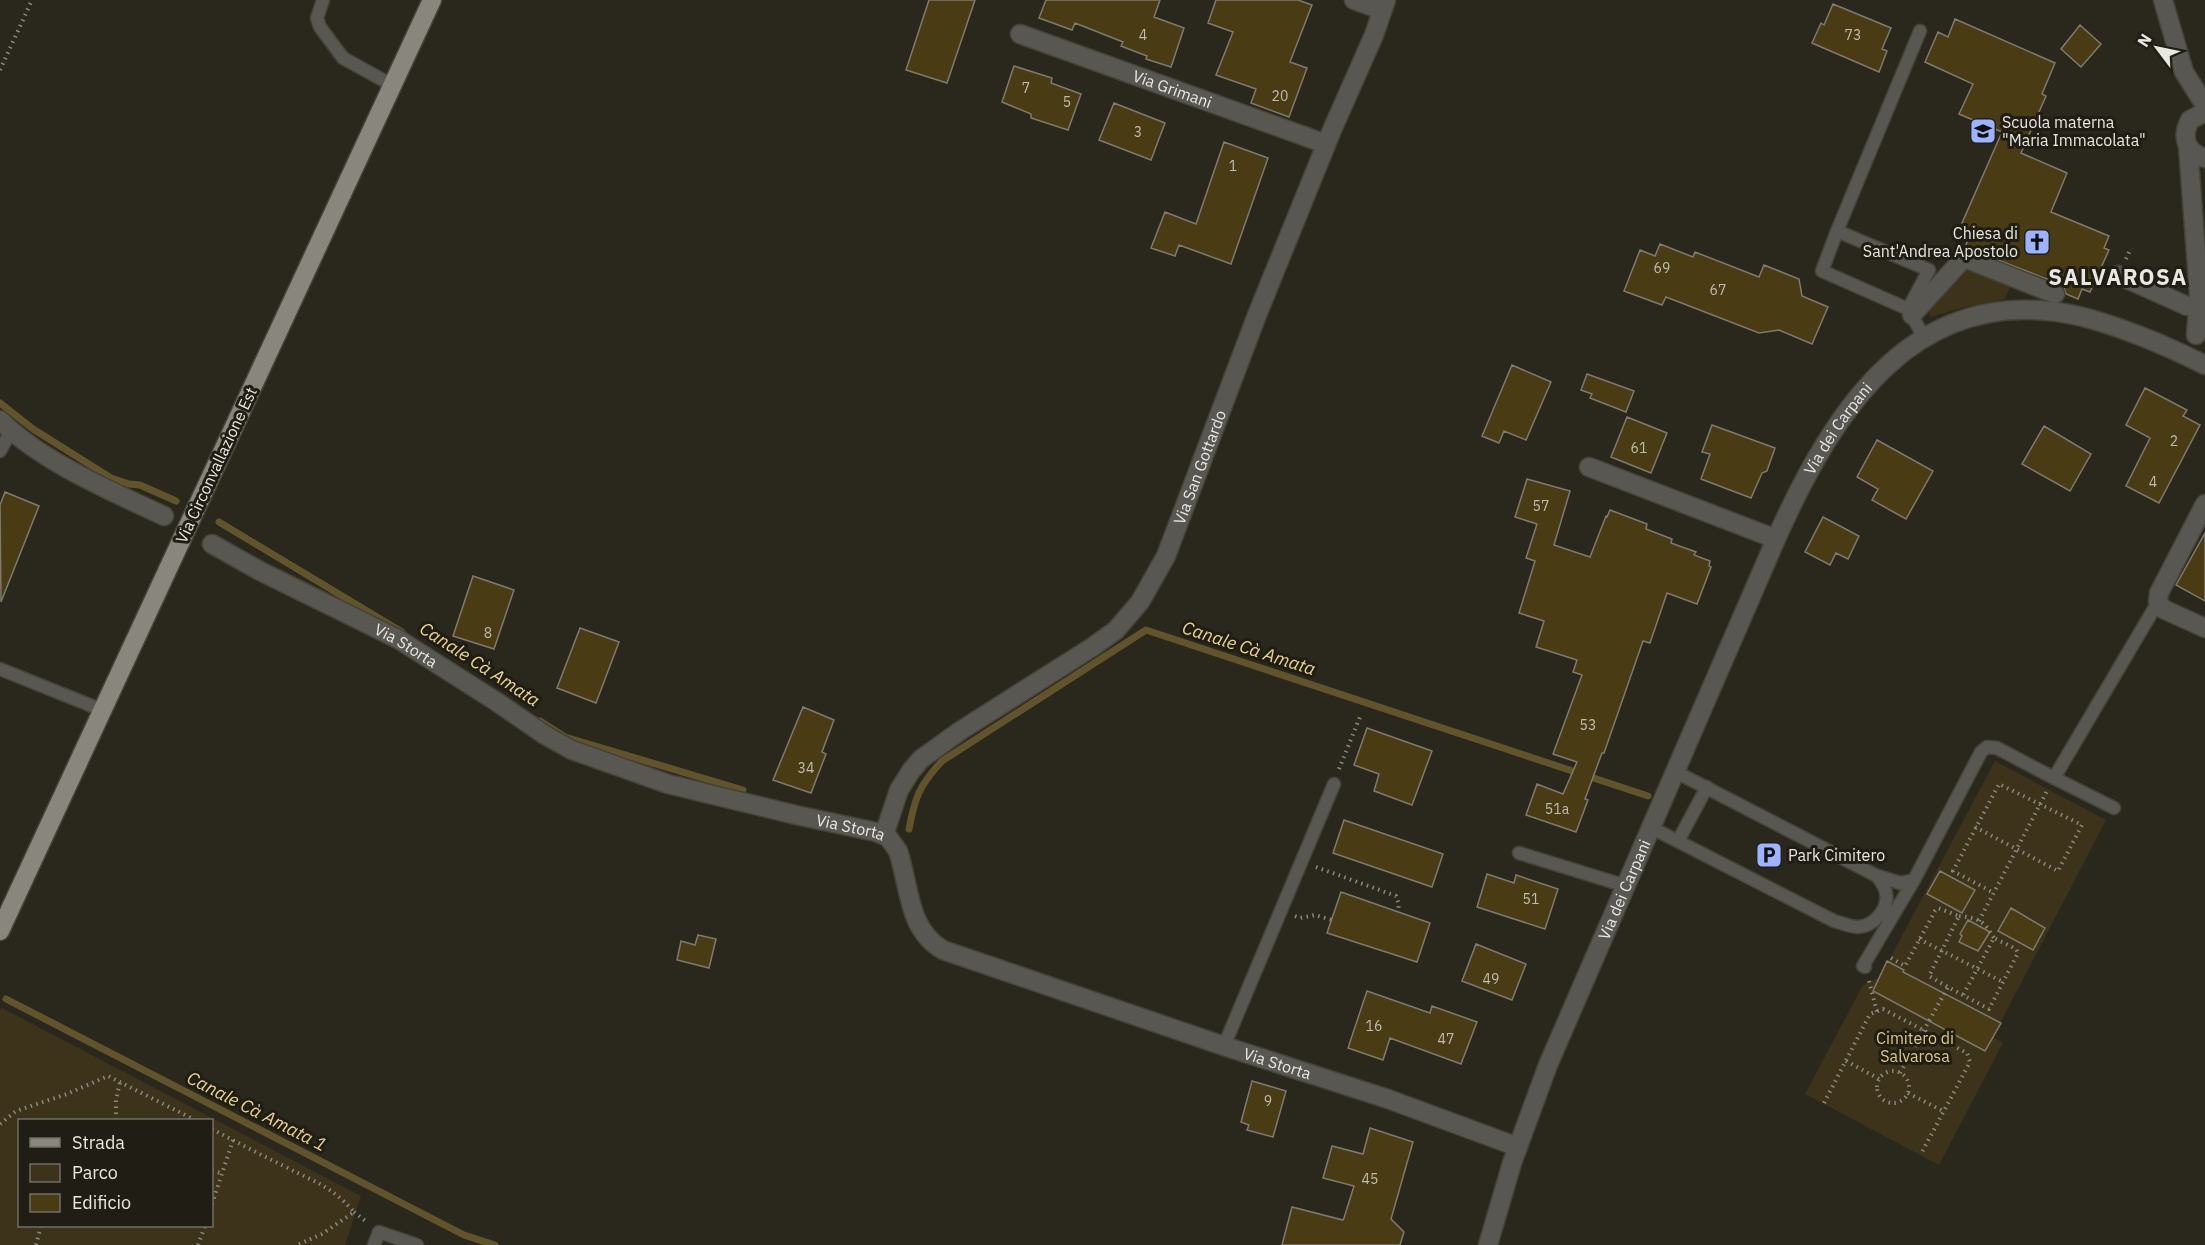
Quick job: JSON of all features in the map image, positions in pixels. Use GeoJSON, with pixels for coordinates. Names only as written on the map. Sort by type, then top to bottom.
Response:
{"type":"FeatureCollection","features":[{"type":"Feature","properties":{"kind":"main road","name":"Via Circonvallazione Est"},"geometry":{"type":"LineString","coordinates":[[0,931],[432,0]]}},
{"type":"Feature","properties":{"kind":"street"},"geometry":{"type":"LineString","coordinates":[[1354,0],[1384,5]]}},
{"type":"Feature","properties":{"kind":"street"},"geometry":{"type":"LineString","coordinates":[[2163,0],[2184,72],[2187,126],[2185,133],[2199,294],[2199,334],[2192,350],[2201,363]]}},
{"type":"Feature","properties":{"kind":"street","name":"Via San Gottardo"},"geometry":{"type":"LineString","coordinates":[[884,835],[899,790],[921,759],[960,731],[1105,638],[1133,612],[1146,593],[1169,548],[1257,315],[1326,144],[1374,35],[1384,5]]}},
{"type":"Feature","properties":{"kind":"street","name":"Via Grimani"},"geometry":{"type":"LineString","coordinates":[[1020,34],[1326,144]]}},
{"type":"Feature","properties":{"kind":"street"},"geometry":{"type":"LineString","coordinates":[[2184,72],[2205,105]]}},
{"type":"Feature","properties":{"kind":"street"},"geometry":{"type":"LineString","coordinates":[[2187,126],[2195,116],[2205,112]]}},
{"type":"Feature","properties":{"kind":"street"},"geometry":{"type":"LineString","coordinates":[[2188,147],[2198,156],[2205,158]]}},
{"type":"Feature","properties":{"kind":"street"},"geometry":{"type":"LineString","coordinates":[[1910,312],[1964,258],[2055,294]]}},
{"type":"Feature","properties":{"kind":"street"},"geometry":{"type":"LineString","coordinates":[[2118,275],[2187,306]]}},
{"type":"Feature","properties":{"kind":"street","name":"Via dei Carpani"},"geometry":{"type":"LineString","coordinates":[[1488,1245],[1518,1147],[1548,1065],[1776,539],[1804,479],[1853,403],[1869,383],[1892,360],[1924,338],[1971,318],[2003,312],[2029,311],[2084,318],[2151,341],[2201,363]]}},
{"type":"Feature","properties":{"kind":"street","name":"Via dei Carpani"},"geometry":{"type":"LineString","coordinates":[[2151,341],[2178,343],[2199,334]]}},
{"type":"Feature","properties":{"kind":"street"},"geometry":{"type":"LineString","coordinates":[[5,425],[72,471],[164,516]]}},
{"type":"Feature","properties":{"kind":"street"},"geometry":{"type":"LineString","coordinates":[[1589,467],[1776,539]]}},
{"type":"Feature","properties":{"kind":"street"},"geometry":{"type":"LineString","coordinates":[[2205,504],[2159,593],[2158,602],[2163,609],[2205,628]]}},
{"type":"Feature","properties":{"kind":"street","name":"Via Storta"},"geometry":{"type":"LineString","coordinates":[[212,544],[260,571],[398,639],[545,735],[572,750],[669,784],[796,815],[871,830],[884,835],[894,843],[898,851],[913,912],[920,929],[937,946],[988,966],[1388,1099],[1518,1147]]}},
{"type":"Feature","properties":{"kind":"lane"},"geometry":{"type":"LineString","coordinates":[[323,0],[317,18],[320,27],[343,58],[392,85]]}},
{"type":"Feature","properties":{"kind":"lane"},"geometry":{"type":"LineString","coordinates":[[1920,31],[1822,271],[1910,312],[1924,338]]}},
{"type":"Feature","properties":{"kind":"lane"},"geometry":{"type":"LineString","coordinates":[[1837,231],[1929,270],[1910,312]]}},
{"type":"Feature","properties":{"kind":"lane"},"geometry":{"type":"LineString","coordinates":[[0,451],[5,425]]}},
{"type":"Feature","properties":{"kind":"lane"},"geometry":{"type":"LineString","coordinates":[[2054,778],[2158,602]]}},
{"type":"Feature","properties":{"kind":"lane"},"geometry":{"type":"LineString","coordinates":[[0,669],[102,710]]}},
{"type":"Feature","properties":{"kind":"lane"},"geometry":{"type":"LineString","coordinates":[[1865,967],[1863,966],[1914,880],[1981,752],[1988,747],[1997,748],[2114,808]]}},
{"type":"Feature","properties":{"kind":"lane"},"geometry":{"type":"LineString","coordinates":[[1676,772],[1877,876],[1900,883],[1914,880]]}},
{"type":"Feature","properties":{"kind":"lane"},"geometry":{"type":"LineString","coordinates":[[1224,1046],[1334,784]]}},
{"type":"Feature","properties":{"kind":"lane"},"geometry":{"type":"LineString","coordinates":[[1678,841],[1707,787]]}},
{"type":"Feature","properties":{"kind":"lane"},"geometry":{"type":"LineString","coordinates":[[1652,828],[1834,921],[1856,927],[1871,924],[1881,913],[1887,896],[1884,885],[1877,876]]}},
{"type":"Feature","properties":{"kind":"lane"},"geometry":{"type":"LineString","coordinates":[[1519,853],[1626,886]]}},
{"type":"Feature","properties":{"kind":"lane"},"geometry":{"type":"LineString","coordinates":[[374,1245],[379,1232],[417,1245]]}},
{"type":"Feature","properties":{"kind":"path"},"geometry":{"type":"LineString","coordinates":[[0,70],[32,0]]}},
{"type":"Feature","properties":{"kind":"path"},"geometry":{"type":"LineString","coordinates":[[1334,784],[1360,717]]}},
{"type":"Feature","properties":{"kind":"path"},"geometry":{"type":"LineString","coordinates":[[1979,921],[2054,778]]}},
{"type":"Feature","properties":{"kind":"path"},"geometry":{"type":"LineString","coordinates":[[1975,827],[2058,871],[2082,825],[1999,784],[1975,827],[1953,871],[1994,892]]}},
{"type":"Feature","properties":{"kind":"path"},"geometry":{"type":"LineString","coordinates":[[1301,862],[1396,896],[1399,904],[1398,911]]}},
{"type":"Feature","properties":{"kind":"path"},"geometry":{"type":"LineString","coordinates":[[1891,958],[1905,966],[1938,908],[1959,916],[1973,917],[1985,924],[1994,938],[2016,949],[2018,953],[1989,1009],[1929,976],[1959,916]]}},
{"type":"Feature","properties":{"kind":"path"},"geometry":{"type":"LineString","coordinates":[[1280,912],[1300,918],[1315,915],[1332,920]]}},
{"type":"Feature","properties":{"kind":"path"},"geometry":{"type":"LineString","coordinates":[[1963,995],[1994,938]]}},
{"type":"Feature","properties":{"kind":"path"},"geometry":{"type":"LineString","coordinates":[[1919,939],[2003,982]]}},
{"type":"Feature","properties":{"kind":"path"},"geometry":{"type":"LineString","coordinates":[[1865,967],[1877,1012]]}},
{"type":"Feature","properties":{"kind":"path"},"geometry":{"type":"LineString","coordinates":[[1900,1073],[1948,987]]}},
{"type":"Feature","properties":{"kind":"path"},"geometry":{"type":"LineString","coordinates":[[1824,1103],[1870,1014],[1883,1010],[1967,1053],[1970,1062],[1922,1152]]}},
{"type":"Feature","properties":{"kind":"path"},"geometry":{"type":"LineString","coordinates":[[1846,1061],[1879,1079]]}},
{"type":"Feature","properties":{"kind":"path"},"geometry":{"type":"LineString","coordinates":[[1886,1072],[1900,1073],[1908,1079],[1906,1098],[1897,1104],[1886,1102],[1878,1095],[1879,1079],[1886,1072]]}},
{"type":"Feature","properties":{"kind":"path"},"geometry":{"type":"LineString","coordinates":[[0,1124],[16,1111],[67,1094],[108,1076],[193,1119]]}},
{"type":"Feature","properties":{"kind":"path"},"geometry":{"type":"LineString","coordinates":[[116,1119],[116,1100],[120,1082]]}},
{"type":"Feature","properties":{"kind":"path"},"geometry":{"type":"LineString","coordinates":[[1908,1093],[1943,1112]]}},
{"type":"Feature","properties":{"kind":"path"},"geometry":{"type":"LineString","coordinates":[[213,1130],[317,1181],[340,1196],[354,1212],[322,1234],[297,1245]]}},
{"type":"Feature","properties":{"kind":"path"},"geometry":{"type":"LineString","coordinates":[[213,1201],[233,1140]]}},
{"type":"Feature","properties":{"kind":"path"},"geometry":{"type":"LineString","coordinates":[[213,1171],[221,1173]]}},
{"type":"Feature","properties":{"kind":"path"},"geometry":{"type":"LineString","coordinates":[[36,1245],[41,1227]]}},
{"type":"Feature","properties":{"kind":"path"},"geometry":{"type":"LineString","coordinates":[[198,1245],[205,1227]]}},
{"type":"Feature","properties":{"kind":"green space"},"geometry":{"type":"Polygon","coordinates":[[[1968,263],[2012,282],[2005,299],[1930,317],[1929,311],[1968,263]]]}},
{"type":"Feature","properties":{"kind":"green space","name":"Cimitero di Salvarosa"},"geometry":{"type":"Polygon","coordinates":[[[1995,761],[2106,820],[1993,1037],[2003,1043],[1939,1165],[1805,1094],[1863,985],[1880,977],[1995,761]]]}},
{"type":"Feature","properties":{"kind":"green space"},"geometry":{"type":"Polygon","coordinates":[[[2,1008],[361,1196],[345,1245],[0,1245],[0,1011],[2,1008]]]}},
{"type":"Feature","properties":{"kind":"building"},"geometry":{"type":"Polygon","coordinates":[[[929,0],[975,0],[947,83],[906,70],[929,0]]]}},
{"type":"Feature","properties":{"kind":"building"},"geometry":{"type":"Polygon","coordinates":[[[1046,0],[1160,0],[1154,17],[1184,28],[1171,67],[1146,59],[1147,56],[1121,46],[1123,42],[1075,23],[1072,30],[1039,18],[1046,0]]]}},
{"type":"Feature","properties":{"kind":"building"},"geometry":{"type":"Polygon","coordinates":[[[1216,0],[1298,0],[1312,5],[1290,62],[1307,68],[1289,117],[1251,103],[1256,89],[1216,75],[1233,32],[1208,23],[1216,0]]]}},
{"type":"Feature","properties":{"kind":"building"},"geometry":{"type":"Polygon","coordinates":[[[1833,4],[1891,28],[1882,49],[1887,51],[1879,72],[1812,43],[1821,23],[1824,25],[1833,4]]]}},
{"type":"Feature","properties":{"kind":"building"},"geometry":{"type":"Polygon","coordinates":[[[1955,19],[2055,63],[2042,94],[2046,96],[2021,153],[2067,173],[2051,212],[2109,236],[2104,248],[2109,250],[2090,292],[2082,289],[2078,299],[2066,294],[2064,288],[2059,284],[1965,247],[1969,237],[1962,223],[2002,132],[1959,114],[1973,84],[1925,62],[1938,32],[1948,37],[1955,19]]]}},
{"type":"Feature","properties":{"kind":"building"},"geometry":{"type":"Polygon","coordinates":[[[2080,25],[2101,44],[2081,67],[2061,49],[2080,25]]]}},
{"type":"Feature","properties":{"kind":"building"},"geometry":{"type":"Polygon","coordinates":[[[1014,66],[1052,78],[1051,83],[1081,94],[1068,130],[1031,118],[1031,114],[1002,102],[1014,66]]]}},
{"type":"Feature","properties":{"kind":"building"},"geometry":{"type":"Polygon","coordinates":[[[1114,103],[1165,123],[1151,160],[1099,140],[1114,103]]]}},
{"type":"Feature","properties":{"kind":"building"},"geometry":{"type":"Polygon","coordinates":[[[1224,142],[1268,158],[1231,264],[1179,245],[1175,256],[1151,248],[1165,212],[1196,224],[1224,142]]]}},
{"type":"Feature","properties":{"kind":"building"},"geometry":{"type":"Polygon","coordinates":[[[1660,244],[1693,257],[1695,252],[1759,277],[1764,265],[1799,279],[1802,296],[1828,307],[1812,344],[1779,330],[1759,333],[1666,297],[1662,305],[1624,291],[1640,250],[1655,256],[1660,244]]]}},
{"type":"Feature","properties":{"kind":"building"},"geometry":{"type":"Polygon","coordinates":[[[1512,365],[1551,382],[1526,440],[1504,431],[1499,443],[1482,436],[1512,365]]]}},
{"type":"Feature","properties":{"kind":"building"},"geometry":{"type":"Polygon","coordinates":[[[1587,374],[1634,391],[1626,412],[1590,398],[1592,394],[1581,390],[1587,374]]]}},
{"type":"Feature","properties":{"kind":"building"},"geometry":{"type":"Polygon","coordinates":[[[2145,388],[2187,410],[2183,416],[2200,425],[2159,503],[2126,486],[2150,438],[2126,425],[2145,388]]]}},
{"type":"Feature","properties":{"kind":"building"},"geometry":{"type":"Polygon","coordinates":[[[1627,417],[1667,433],[1651,473],[1611,457],[1627,417]]]}},
{"type":"Feature","properties":{"kind":"building"},"geometry":{"type":"Polygon","coordinates":[[[1712,425],[1775,448],[1767,471],[1762,473],[1751,498],[1701,479],[1710,454],[1702,452],[1712,425]]]}},
{"type":"Feature","properties":{"kind":"building"},"geometry":{"type":"Polygon","coordinates":[[[2044,426],[2091,454],[2070,491],[2022,464],[2044,426]]]}},
{"type":"Feature","properties":{"kind":"building"},"geometry":{"type":"Polygon","coordinates":[[[1877,440],[1933,471],[1906,519],[1872,500],[1878,489],[1857,477],[1877,440]]]}},
{"type":"Feature","properties":{"kind":"building"},"geometry":{"type":"Polygon","coordinates":[[[1527,479],[1570,491],[1554,545],[1590,557],[1610,510],[1647,524],[1646,529],[1672,539],[1671,543],[1696,552],[1694,555],[1710,561],[1709,566],[1711,567],[1697,604],[1667,593],[1650,643],[1643,641],[1604,753],[1602,753],[1585,799],[1588,800],[1576,832],[1526,815],[1537,784],[1563,794],[1577,762],[1553,754],[1582,675],[1573,672],[1577,660],[1536,647],[1544,621],[1519,613],[1535,561],[1526,558],[1537,524],[1515,517],[1527,479]]]}},
{"type":"Feature","properties":{"kind":"building"},"geometry":{"type":"Polygon","coordinates":[[[5,492],[39,506],[1,602],[0,505],[5,492]]]}},
{"type":"Feature","properties":{"kind":"building"},"geometry":{"type":"Polygon","coordinates":[[[1823,517],[1859,536],[1848,559],[1836,553],[1830,565],[1805,552],[1823,517]]]}},
{"type":"Feature","properties":{"kind":"building"},"geometry":{"type":"Polygon","coordinates":[[[2205,533],[2205,601],[2176,585],[2205,533]]]}},
{"type":"Feature","properties":{"kind":"building"},"geometry":{"type":"Polygon","coordinates":[[[473,576],[514,590],[494,649],[453,636],[473,576]]]}},
{"type":"Feature","properties":{"kind":"building"},"geometry":{"type":"Polygon","coordinates":[[[580,628],[619,642],[596,703],[557,688],[580,628]]]}},
{"type":"Feature","properties":{"kind":"building"},"geometry":{"type":"Polygon","coordinates":[[[803,707],[834,720],[822,752],[826,754],[811,793],[773,780],[803,707]]]}},
{"type":"Feature","properties":{"kind":"building"},"geometry":{"type":"Polygon","coordinates":[[[1367,728],[1432,751],[1412,805],[1374,791],[1379,774],[1354,765],[1367,728]]]}},
{"type":"Feature","properties":{"kind":"building"},"geometry":{"type":"Polygon","coordinates":[[[1344,820],[1443,854],[1432,887],[1333,853],[1344,820]]]}},
{"type":"Feature","properties":{"kind":"building"},"geometry":{"type":"Polygon","coordinates":[[[1940,871],[1975,890],[1962,913],[1927,894],[1940,871]]]}},
{"type":"Feature","properties":{"kind":"building"},"geometry":{"type":"Polygon","coordinates":[[[1487,874],[1514,883],[1516,875],[1558,889],[1545,929],[1477,907],[1487,874]]]}},
{"type":"Feature","properties":{"kind":"building"},"geometry":{"type":"Polygon","coordinates":[[[1341,892],[1430,923],[1417,962],[1327,933],[1341,892]]]}},
{"type":"Feature","properties":{"kind":"building"},"geometry":{"type":"Polygon","coordinates":[[[2011,908],[2045,928],[2033,950],[1998,931],[2011,908]]]}},
{"type":"Feature","properties":{"kind":"building"},"geometry":{"type":"Polygon","coordinates":[[[1968,920],[1990,932],[1978,951],[1959,942],[1962,936],[1960,934],[1968,920]]]}},
{"type":"Feature","properties":{"kind":"building"},"geometry":{"type":"Polygon","coordinates":[[[698,935],[716,939],[709,968],[677,960],[681,941],[695,945],[698,935]]]}},
{"type":"Feature","properties":{"kind":"building"},"geometry":{"type":"Polygon","coordinates":[[[1476,944],[1526,964],[1512,1000],[1462,981],[1476,944]]]}},
{"type":"Feature","properties":{"kind":"building"},"geometry":{"type":"Polygon","coordinates":[[[1887,961],[1904,970],[1903,972],[2001,1023],[1985,1051],[1873,991],[1887,961]]]}},
{"type":"Feature","properties":{"kind":"building"},"geometry":{"type":"Polygon","coordinates":[[[1367,991],[1430,1013],[1432,1006],[1477,1022],[1461,1064],[1390,1038],[1383,1060],[1348,1048],[1367,991]]]}},
{"type":"Feature","properties":{"kind":"building"},"geometry":{"type":"Polygon","coordinates":[[[1252,1081],[1286,1091],[1273,1137],[1247,1130],[1249,1125],[1241,1122],[1252,1081]]]}},
{"type":"Feature","properties":{"kind":"building"},"geometry":{"type":"Polygon","coordinates":[[[1370,1128],[1413,1142],[1391,1219],[1404,1232],[1400,1245],[1282,1245],[1292,1207],[1343,1220],[1354,1186],[1323,1178],[1332,1146],[1363,1154],[1370,1128]]]}},
{"type":"Feature","properties":{"kind":"waterway","name":"Canale Cà Amata"},"geometry":{"type":"LineString","coordinates":[[0,403],[33,429],[111,478],[140,485],[176,501]]}},
{"type":"Feature","properties":{"kind":"waterway","name":"Canale Cà Amata"},"geometry":{"type":"LineString","coordinates":[[219,522],[402,632]]}},
{"type":"Feature","properties":{"kind":"waterway","name":"Canale Cà Amata"},"geometry":{"type":"LineString","coordinates":[[909,829],[919,792],[942,761],[1146,630],[1648,796]]}},
{"type":"Feature","properties":{"kind":"waterway","name":"Canale Cà Amata"},"geometry":{"type":"LineString","coordinates":[[540,721],[565,737],[743,790]]}},
{"type":"Feature","properties":{"kind":"waterway","name":"Canale Cà Amata 1"},"geometry":{"type":"LineString","coordinates":[[6,999],[464,1235],[495,1245]]}},
{"type":"Feature","properties":{"kind":"place","name":"Scuola materna \"Maria Immacolata\""},"geometry":{"type":"Point","coordinates":[1983,131]}},
{"type":"Feature","properties":{"kind":"place","name":"Chiesa di Sant'Andrea Apostolo"},"geometry":{"type":"Point","coordinates":[2037,242]}},
{"type":"Feature","properties":{"kind":"place","name":"Park Cimitero"},"geometry":{"type":"Point","coordinates":[1769,855]}},
{"type":"Feature","properties":{"kind":"district","name":"SALVAROSA"},"geometry":{"type":"Point","coordinates":[2118,276]}}]}
